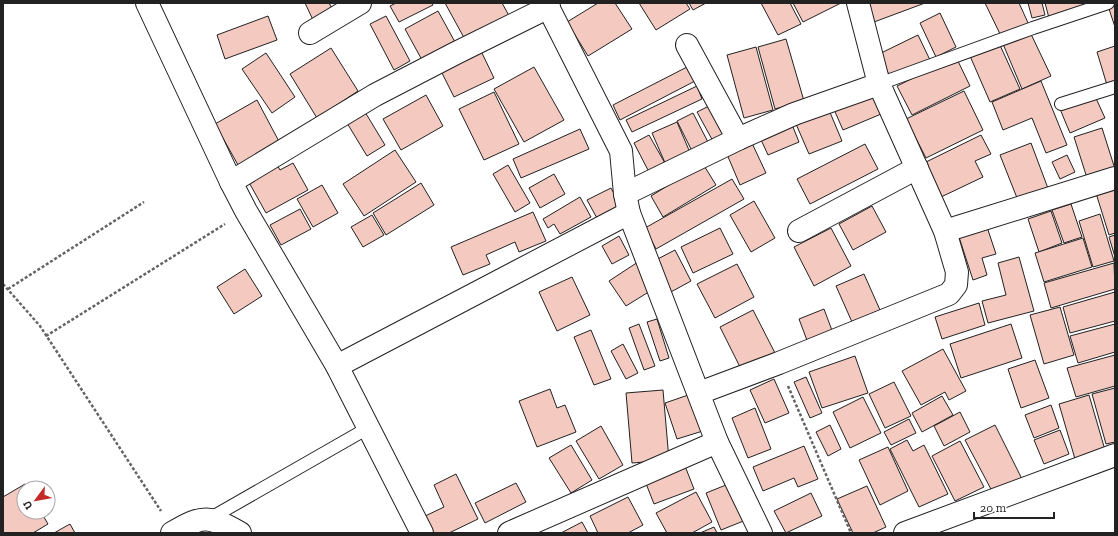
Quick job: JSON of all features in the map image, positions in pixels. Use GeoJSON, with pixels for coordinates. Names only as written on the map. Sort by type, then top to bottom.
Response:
{"type":"FeatureCollection","features":[{"type":"Feature","properties":{"kind":"street"},"geometry":{"type":"LineString","coordinates":[[148,3],[231,182],[246,211],[337,366],[422,533]]}},
{"type":"Feature","properties":{"kind":"street"},"geometry":{"type":"LineString","coordinates":[[310,33],[360,3]]}},
{"type":"Feature","properties":{"kind":"street"},"geometry":{"type":"LineString","coordinates":[[699,393],[779,363],[949,294],[956,285],[957,272],[945,231],[879,84],[858,3]]}},
{"type":"Feature","properties":{"kind":"street"},"geometry":{"type":"LineString","coordinates":[[231,182],[375,95],[548,5],[621,151],[627,204],[717,442],[761,533]]}},
{"type":"Feature","properties":{"kind":"street"},"geometry":{"type":"LineString","coordinates":[[688,45],[738,139]]}},
{"type":"Feature","properties":{"kind":"street"},"geometry":{"type":"LineString","coordinates":[[337,366],[627,204],[738,139],[794,114],[879,84]]}},
{"type":"Feature","properties":{"kind":"street"},"geometry":{"type":"LineString","coordinates":[[799,231],[917,168]]}},
{"type":"Feature","properties":{"kind":"street"},"geometry":{"type":"LineString","coordinates":[[945,231],[1115,178]]}},
{"type":"Feature","properties":{"kind":"street"},"geometry":{"type":"LineString","coordinates":[[509,533],[717,442]]}},
{"type":"Feature","properties":{"kind":"street"},"geometry":{"type":"LineString","coordinates":[[905,533],[1115,455]]}},
{"type":"Feature","properties":{"kind":"street"},"geometry":{"type":"LineString","coordinates":[[173,532],[193,522],[209,519],[240,533]]}},
{"type":"Feature","properties":{"kind":"lane"},"geometry":{"type":"LineString","coordinates":[[879,84],[1018,33],[1108,3]]}},
{"type":"Feature","properties":{"kind":"lane"},"geometry":{"type":"LineString","coordinates":[[1062,104],[1115,87]]}},
{"type":"Feature","properties":{"kind":"lane"},"geometry":{"type":"LineString","coordinates":[[209,519],[368,428]]}},
{"type":"Feature","properties":{"kind":"path"},"geometry":{"type":"LineString","coordinates":[[8,290],[144,202]]}},
{"type":"Feature","properties":{"kind":"path"},"geometry":{"type":"LineString","coordinates":[[46,336],[246,211]]}},
{"type":"Feature","properties":{"kind":"path"},"geometry":{"type":"LineString","coordinates":[[3,284],[40,326],[173,532]]}},
{"type":"Feature","properties":{"kind":"path"},"geometry":{"type":"LineString","coordinates":[[779,363],[851,533]]}},
{"type":"Feature","properties":{"kind":"building"},"geometry":{"type":"Polygon","coordinates":[[[305,3],[329,3],[334,12],[314,22],[305,3]]]}},
{"type":"Feature","properties":{"kind":"building"},"geometry":{"type":"Polygon","coordinates":[[[396,3],[432,3],[433,5],[399,22],[390,6],[396,3]]]}},
{"type":"Feature","properties":{"kind":"building"},"geometry":{"type":"Polygon","coordinates":[[[445,3],[502,3],[512,21],[468,45],[445,3]]]}},
{"type":"Feature","properties":{"kind":"building"},"geometry":{"type":"Polygon","coordinates":[[[598,3],[615,3],[632,29],[588,56],[567,22],[598,3]]]}},
{"type":"Feature","properties":{"kind":"building"},"geometry":{"type":"Polygon","coordinates":[[[639,3],[686,3],[690,9],[656,30],[639,3]]]}},
{"type":"Feature","properties":{"kind":"building"},"geometry":{"type":"Polygon","coordinates":[[[689,3],[706,3],[693,10],[689,3]]]}},
{"type":"Feature","properties":{"kind":"building"},"geometry":{"type":"Polygon","coordinates":[[[761,3],[790,3],[801,24],[778,35],[761,3]]]}},
{"type":"Feature","properties":{"kind":"building"},"geometry":{"type":"Polygon","coordinates":[[[793,3],[841,3],[803,22],[793,3]]]}},
{"type":"Feature","properties":{"kind":"building"},"geometry":{"type":"Polygon","coordinates":[[[866,3],[925,3],[874,22],[866,3]]]}},
{"type":"Feature","properties":{"kind":"building"},"geometry":{"type":"Polygon","coordinates":[[[985,3],[1019,3],[1029,25],[1002,38],[985,3]]]}},
{"type":"Feature","properties":{"kind":"building"},"geometry":{"type":"Polygon","coordinates":[[[1028,3],[1042,3],[1045,15],[1032,18],[1028,3]]]}},
{"type":"Feature","properties":{"kind":"building"},"geometry":{"type":"Polygon","coordinates":[[[1045,3],[1086,3],[1088,8],[1049,18],[1045,3]]]}},
{"type":"Feature","properties":{"kind":"building"},"geometry":{"type":"Polygon","coordinates":[[[1115,4],[1115,27],[1108,6],[1115,4]]]}},
{"type":"Feature","properties":{"kind":"building"},"geometry":{"type":"Polygon","coordinates":[[[438,11],[455,42],[422,60],[405,29],[438,11]]]}},
{"type":"Feature","properties":{"kind":"building"},"geometry":{"type":"Polygon","coordinates":[[[940,13],[956,47],[936,57],[920,23],[940,13]]]}},
{"type":"Feature","properties":{"kind":"building"},"geometry":{"type":"Polygon","coordinates":[[[268,16],[277,40],[225,59],[217,35],[268,16]]]}},
{"type":"Feature","properties":{"kind":"building"},"geometry":{"type":"Polygon","coordinates":[[[386,16],[410,61],[394,70],[370,24],[386,16]]]}},
{"type":"Feature","properties":{"kind":"building"},"geometry":{"type":"Polygon","coordinates":[[[1030,32],[1051,76],[1022,89],[1003,44],[1030,32]]]}},
{"type":"Feature","properties":{"kind":"building"},"geometry":{"type":"Polygon","coordinates":[[[918,35],[930,60],[891,79],[879,54],[918,35]]]}},
{"type":"Feature","properties":{"kind":"building"},"geometry":{"type":"Polygon","coordinates":[[[786,39],[804,101],[775,109],[758,47],[786,39]]]}},
{"type":"Feature","properties":{"kind":"building"},"geometry":{"type":"Polygon","coordinates":[[[999,43],[1020,89],[990,102],[970,56],[999,43]]]}},
{"type":"Feature","properties":{"kind":"building"},"geometry":{"type":"Polygon","coordinates":[[[1115,46],[1115,82],[1107,85],[1097,52],[1115,46]]]}},
{"type":"Feature","properties":{"kind":"building"},"geometry":{"type":"Polygon","coordinates":[[[756,47],[773,110],[744,118],[727,55],[756,47]]]}},
{"type":"Feature","properties":{"kind":"building"},"geometry":{"type":"Polygon","coordinates":[[[331,48],[358,91],[317,118],[290,74],[331,48]]]}},
{"type":"Feature","properties":{"kind":"building"},"geometry":{"type":"Polygon","coordinates":[[[481,51],[494,78],[454,97],[441,71],[481,51]]]}},
{"type":"Feature","properties":{"kind":"building"},"geometry":{"type":"Polygon","coordinates":[[[266,53],[295,97],[272,113],[242,69],[266,53]]]}},
{"type":"Feature","properties":{"kind":"building"},"geometry":{"type":"Polygon","coordinates":[[[956,57],[970,86],[912,115],[897,86],[956,57]]]}},
{"type":"Feature","properties":{"kind":"building"},"geometry":{"type":"Polygon","coordinates":[[[534,67],[564,120],[524,142],[494,89],[534,67]]]}},
{"type":"Feature","properties":{"kind":"building"},"geometry":{"type":"Polygon","coordinates":[[[687,67],[695,81],[620,120],[613,105],[687,67]]]}},
{"type":"Feature","properties":{"kind":"building"},"geometry":{"type":"Polygon","coordinates":[[[1041,81],[1067,145],[1046,153],[1032,118],[1003,130],[992,102],[1041,81]]]}},
{"type":"Feature","properties":{"kind":"building"},"geometry":{"type":"Polygon","coordinates":[[[697,86],[702,99],[632,132],[626,120],[697,86]]]}},
{"type":"Feature","properties":{"kind":"building"},"geometry":{"type":"Polygon","coordinates":[[[875,87],[886,112],[843,130],[832,105],[875,87]]]}},
{"type":"Feature","properties":{"kind":"building"},"geometry":{"type":"Polygon","coordinates":[[[964,91],[983,130],[926,158],[906,119],[964,91]]]}},
{"type":"Feature","properties":{"kind":"building"},"geometry":{"type":"Polygon","coordinates":[[[494,92],[519,144],[484,160],[459,109],[494,92]]]}},
{"type":"Feature","properties":{"kind":"building"},"geometry":{"type":"Polygon","coordinates":[[[1094,94],[1105,118],[1070,133],[1060,109],[1094,94]]]}},
{"type":"Feature","properties":{"kind":"building"},"geometry":{"type":"Polygon","coordinates":[[[426,95],[443,126],[401,150],[383,119],[426,95]]]}},
{"type":"Feature","properties":{"kind":"building"},"geometry":{"type":"Polygon","coordinates":[[[257,100],[283,149],[242,172],[215,124],[257,100]]]}},
{"type":"Feature","properties":{"kind":"building"},"geometry":{"type":"Polygon","coordinates":[[[715,103],[731,134],[714,143],[697,112],[715,103]]]}},
{"type":"Feature","properties":{"kind":"building"},"geometry":{"type":"Polygon","coordinates":[[[829,110],[842,141],[809,154],[796,124],[829,110]]]}},
{"type":"Feature","properties":{"kind":"building"},"geometry":{"type":"Polygon","coordinates":[[[365,112],[385,145],[367,156],[347,123],[365,112]]]}},
{"type":"Feature","properties":{"kind":"building"},"geometry":{"type":"Polygon","coordinates":[[[693,113],[709,144],[693,153],[677,121],[693,113]]]}},
{"type":"Feature","properties":{"kind":"building"},"geometry":{"type":"Polygon","coordinates":[[[789,117],[799,142],[768,155],[757,131],[789,117]]]}},
{"type":"Feature","properties":{"kind":"building"},"geometry":{"type":"Polygon","coordinates":[[[677,122],[691,155],[666,165],[652,133],[677,122]]]}},
{"type":"Feature","properties":{"kind":"building"},"geometry":{"type":"Polygon","coordinates":[[[1102,128],[1115,169],[1087,178],[1074,137],[1102,128]]]}},
{"type":"Feature","properties":{"kind":"building"},"geometry":{"type":"Polygon","coordinates":[[[580,129],[589,149],[521,178],[513,159],[580,129]]]}},
{"type":"Feature","properties":{"kind":"building"},"geometry":{"type":"Polygon","coordinates":[[[649,135],[666,165],[650,174],[634,143],[649,135]]]}},
{"type":"Feature","properties":{"kind":"building"},"geometry":{"type":"Polygon","coordinates":[[[981,135],[991,154],[975,161],[983,177],[941,197],[924,163],[981,135]]]}},
{"type":"Feature","properties":{"kind":"building"},"geometry":{"type":"Polygon","coordinates":[[[751,141],[766,173],[740,185],[726,152],[751,141]]]}},
{"type":"Feature","properties":{"kind":"building"},"geometry":{"type":"Polygon","coordinates":[[[1031,143],[1049,191],[1019,203],[1000,155],[1031,143]]]}},
{"type":"Feature","properties":{"kind":"building"},"geometry":{"type":"Polygon","coordinates":[[[865,144],[878,169],[810,204],[797,179],[865,144]]]}},
{"type":"Feature","properties":{"kind":"building"},"geometry":{"type":"Polygon","coordinates":[[[395,150],[416,182],[364,216],[343,184],[395,150]]]}},
{"type":"Feature","properties":{"kind":"building"},"geometry":{"type":"Polygon","coordinates":[[[1067,155],[1075,172],[1060,179],[1052,162],[1067,155]]]}},
{"type":"Feature","properties":{"kind":"building"},"geometry":{"type":"Polygon","coordinates":[[[275,161],[280,170],[293,163],[308,190],[266,213],[246,177],[275,161]]]}},
{"type":"Feature","properties":{"kind":"building"},"geometry":{"type":"Polygon","coordinates":[[[703,164],[716,185],[663,217],[651,196],[703,164]]]}},
{"type":"Feature","properties":{"kind":"building"},"geometry":{"type":"Polygon","coordinates":[[[508,165],[530,203],[515,212],[493,174],[508,165]]]}},
{"type":"Feature","properties":{"kind":"building"},"geometry":{"type":"Polygon","coordinates":[[[554,174],[565,194],[540,208],[529,188],[554,174]]]}},
{"type":"Feature","properties":{"kind":"building"},"geometry":{"type":"Polygon","coordinates":[[[732,179],[744,199],[656,249],[645,228],[732,179]]]}},
{"type":"Feature","properties":{"kind":"building"},"geometry":{"type":"Polygon","coordinates":[[[421,183],[434,205],[386,235],[373,213],[421,183]]]}},
{"type":"Feature","properties":{"kind":"building"},"geometry":{"type":"Polygon","coordinates":[[[1115,184],[1115,233],[1109,235],[1095,190],[1115,184]]]}},
{"type":"Feature","properties":{"kind":"building"},"geometry":{"type":"Polygon","coordinates":[[[322,185],[338,213],[313,227],[297,199],[322,185]]]}},
{"type":"Feature","properties":{"kind":"building"},"geometry":{"type":"Polygon","coordinates":[[[611,188],[621,207],[598,220],[587,200],[611,188]]]}},
{"type":"Feature","properties":{"kind":"building"},"geometry":{"type":"Polygon","coordinates":[[[580,197],[591,217],[560,234],[554,224],[548,228],[543,219],[580,197]]]}},
{"type":"Feature","properties":{"kind":"building"},"geometry":{"type":"Polygon","coordinates":[[[754,201],[775,238],[751,252],[730,215],[754,201]]]}},
{"type":"Feature","properties":{"kind":"building"},"geometry":{"type":"Polygon","coordinates":[[[1071,204],[1082,237],[1064,243],[1052,210],[1071,204]]]}},
{"type":"Feature","properties":{"kind":"building"},"geometry":{"type":"Polygon","coordinates":[[[872,206],[886,232],[853,250],[839,224],[872,206]]]}},
{"type":"Feature","properties":{"kind":"building"},"geometry":{"type":"Polygon","coordinates":[[[300,209],[311,229],[281,245],[270,225],[300,209]]]}},
{"type":"Feature","properties":{"kind":"building"},"geometry":{"type":"Polygon","coordinates":[[[1051,211],[1062,243],[1039,252],[1028,219],[1051,211]]]}},
{"type":"Feature","properties":{"kind":"building"},"geometry":{"type":"Polygon","coordinates":[[[533,212],[546,241],[519,252],[515,242],[486,255],[490,264],[463,275],[451,247],[533,212]]]}},
{"type":"Feature","properties":{"kind":"building"},"geometry":{"type":"Polygon","coordinates":[[[1100,214],[1114,261],[1093,267],[1079,221],[1100,214]]]}},
{"type":"Feature","properties":{"kind":"building"},"geometry":{"type":"Polygon","coordinates":[[[372,215],[384,235],[363,247],[351,227],[372,215]]]}},
{"type":"Feature","properties":{"kind":"building"},"geometry":{"type":"Polygon","coordinates":[[[987,227],[996,254],[982,258],[987,275],[973,280],[959,237],[987,227]]]}},
{"type":"Feature","properties":{"kind":"building"},"geometry":{"type":"Polygon","coordinates":[[[720,228],[733,254],[693,273],[681,247],[720,228]]]}},
{"type":"Feature","properties":{"kind":"building"},"geometry":{"type":"Polygon","coordinates":[[[831,228],[851,266],[814,286],[794,247],[831,228]]]}},
{"type":"Feature","properties":{"kind":"building"},"geometry":{"type":"Polygon","coordinates":[[[1115,235],[1115,257],[1109,237],[1115,235]]]}},
{"type":"Feature","properties":{"kind":"building"},"geometry":{"type":"Polygon","coordinates":[[[619,236],[629,255],[612,264],[602,246],[619,236]]]}},
{"type":"Feature","properties":{"kind":"building"},"geometry":{"type":"Polygon","coordinates":[[[1083,238],[1092,267],[1044,282],[1035,253],[1083,238]]]}},
{"type":"Feature","properties":{"kind":"building"},"geometry":{"type":"Polygon","coordinates":[[[675,250],[691,281],[669,293],[652,262],[675,250]]]}},
{"type":"Feature","properties":{"kind":"building"},"geometry":{"type":"Polygon","coordinates":[[[1019,257],[1034,311],[988,323],[982,301],[1006,295],[998,263],[1019,257]]]}},
{"type":"Feature","properties":{"kind":"building"},"geometry":{"type":"Polygon","coordinates":[[[638,262],[655,288],[626,306],[609,281],[638,262]]]}},
{"type":"Feature","properties":{"kind":"building"},"geometry":{"type":"Polygon","coordinates":[[[1114,263],[1115,289],[1051,308],[1044,283],[1114,263]]]}},
{"type":"Feature","properties":{"kind":"building"},"geometry":{"type":"Polygon","coordinates":[[[737,264],[754,297],[715,318],[697,284],[737,264]]]}},
{"type":"Feature","properties":{"kind":"building"},"geometry":{"type":"Polygon","coordinates":[[[245,269],[262,296],[234,314],[217,287],[245,269]]]}},
{"type":"Feature","properties":{"kind":"building"},"geometry":{"type":"Polygon","coordinates":[[[864,274],[880,310],[852,322],[836,286],[864,274]]]}},
{"type":"Feature","properties":{"kind":"building"},"geometry":{"type":"Polygon","coordinates":[[[572,277],[590,315],[557,331],[539,292],[572,277]]]}},
{"type":"Feature","properties":{"kind":"building"},"geometry":{"type":"Polygon","coordinates":[[[1115,292],[1115,321],[1070,333],[1063,307],[1115,292]]]}},
{"type":"Feature","properties":{"kind":"building"},"geometry":{"type":"Polygon","coordinates":[[[979,303],[985,325],[942,339],[935,317],[979,303]]]}},
{"type":"Feature","properties":{"kind":"building"},"geometry":{"type":"Polygon","coordinates":[[[1060,307],[1074,355],[1044,364],[1030,315],[1060,307]]]}},
{"type":"Feature","properties":{"kind":"building"},"geometry":{"type":"Polygon","coordinates":[[[824,309],[833,333],[808,343],[799,319],[824,309]]]}},
{"type":"Feature","properties":{"kind":"building"},"geometry":{"type":"Polygon","coordinates":[[[753,310],[775,353],[741,369],[720,327],[753,310]]]}},
{"type":"Feature","properties":{"kind":"building"},"geometry":{"type":"Polygon","coordinates":[[[657,319],[669,358],[660,361],[647,322],[657,319]]]}},
{"type":"Feature","properties":{"kind":"building"},"geometry":{"type":"Polygon","coordinates":[[[639,324],[655,366],[644,370],[629,328],[639,324]]]}},
{"type":"Feature","properties":{"kind":"building"},"geometry":{"type":"Polygon","coordinates":[[[1011,324],[1022,358],[961,378],[950,344],[1011,324]]]}},
{"type":"Feature","properties":{"kind":"building"},"geometry":{"type":"Polygon","coordinates":[[[1115,324],[1115,352],[1078,363],[1070,336],[1115,324]]]}},
{"type":"Feature","properties":{"kind":"building"},"geometry":{"type":"Polygon","coordinates":[[[591,330],[611,379],[594,385],[574,337],[591,330]]]}},
{"type":"Feature","properties":{"kind":"building"},"geometry":{"type":"Polygon","coordinates":[[[623,344],[638,373],[626,379],[611,351],[623,344]]]}},
{"type":"Feature","properties":{"kind":"building"},"geometry":{"type":"Polygon","coordinates":[[[943,349],[966,391],[949,400],[945,392],[921,405],[902,371],[943,349]]]}},
{"type":"Feature","properties":{"kind":"building"},"geometry":{"type":"Polygon","coordinates":[[[1115,355],[1115,386],[1076,397],[1067,368],[1115,355]]]}},
{"type":"Feature","properties":{"kind":"building"},"geometry":{"type":"Polygon","coordinates":[[[855,356],[868,393],[822,408],[809,372],[855,356]]]}},
{"type":"Feature","properties":{"kind":"building"},"geometry":{"type":"Polygon","coordinates":[[[1035,360],[1049,398],[1021,408],[1008,369],[1035,360]]]}},
{"type":"Feature","properties":{"kind":"building"},"geometry":{"type":"Polygon","coordinates":[[[806,377],[822,413],[810,418],[794,382],[806,377]]]}},
{"type":"Feature","properties":{"kind":"building"},"geometry":{"type":"Polygon","coordinates":[[[774,379],[789,413],[765,423],[750,390],[774,379]]]}},
{"type":"Feature","properties":{"kind":"building"},"geometry":{"type":"Polygon","coordinates":[[[894,382],[911,416],[885,428],[869,394],[894,382]]]}},
{"type":"Feature","properties":{"kind":"building"},"geometry":{"type":"Polygon","coordinates":[[[1115,388],[1115,442],[1106,444],[1092,394],[1115,388]]]}},
{"type":"Feature","properties":{"kind":"building"},"geometry":{"type":"Polygon","coordinates":[[[550,389],[557,408],[565,405],[576,432],[537,447],[519,401],[550,389]]]}},
{"type":"Feature","properties":{"kind":"building"},"geometry":{"type":"Polygon","coordinates":[[[663,390],[669,460],[632,463],[626,393],[663,390]]]}},
{"type":"Feature","properties":{"kind":"building"},"geometry":{"type":"Polygon","coordinates":[[[694,393],[706,430],[677,439],[665,403],[694,393]]]}},
{"type":"Feature","properties":{"kind":"building"},"geometry":{"type":"Polygon","coordinates":[[[1089,395],[1105,450],[1075,459],[1059,404],[1089,395]]]}},
{"type":"Feature","properties":{"kind":"building"},"geometry":{"type":"Polygon","coordinates":[[[942,396],[953,415],[922,432],[912,413],[942,396]]]}},
{"type":"Feature","properties":{"kind":"building"},"geometry":{"type":"Polygon","coordinates":[[[863,397],[881,433],[850,448],[833,412],[863,397]]]}},
{"type":"Feature","properties":{"kind":"building"},"geometry":{"type":"Polygon","coordinates":[[[1051,405],[1059,428],[1034,438],[1025,415],[1051,405]]]}},
{"type":"Feature","properties":{"kind":"building"},"geometry":{"type":"Polygon","coordinates":[[[755,408],[771,449],[748,458],[732,418],[755,408]]]}},
{"type":"Feature","properties":{"kind":"building"},"geometry":{"type":"Polygon","coordinates":[[[960,412],[970,432],[944,446],[934,426],[960,412]]]}},
{"type":"Feature","properties":{"kind":"building"},"geometry":{"type":"Polygon","coordinates":[[[909,419],[916,433],[891,445],[884,432],[909,419]]]}},
{"type":"Feature","properties":{"kind":"building"},"geometry":{"type":"Polygon","coordinates":[[[830,425],[841,449],[828,456],[816,432],[830,425]]]}},
{"type":"Feature","properties":{"kind":"building"},"geometry":{"type":"Polygon","coordinates":[[[995,425],[1022,479],[993,493],[965,440],[995,425]]]}},
{"type":"Feature","properties":{"kind":"building"},"geometry":{"type":"Polygon","coordinates":[[[601,426],[623,465],[599,479],[576,441],[601,426]]]}},
{"type":"Feature","properties":{"kind":"building"},"geometry":{"type":"Polygon","coordinates":[[[1060,430],[1069,454],[1044,464],[1034,440],[1060,430]]]}},
{"type":"Feature","properties":{"kind":"building"},"geometry":{"type":"Polygon","coordinates":[[[907,440],[913,451],[924,445],[948,494],[919,507],[890,449],[907,440]]]}},
{"type":"Feature","properties":{"kind":"building"},"geometry":{"type":"Polygon","coordinates":[[[960,441],[984,487],[955,501],[932,456],[960,441]]]}},
{"type":"Feature","properties":{"kind":"building"},"geometry":{"type":"Polygon","coordinates":[[[571,445],[592,480],[571,493],[549,458],[571,445]]]}},
{"type":"Feature","properties":{"kind":"building"},"geometry":{"type":"Polygon","coordinates":[[[804,446],[818,479],[798,487],[794,478],[763,491],[753,467],[804,446]]]}},
{"type":"Feature","properties":{"kind":"building"},"geometry":{"type":"Polygon","coordinates":[[[888,447],[908,491],[880,505],[859,460],[888,447]]]}},
{"type":"Feature","properties":{"kind":"building"},"geometry":{"type":"Polygon","coordinates":[[[685,466],[694,489],[654,504],[645,481],[685,466]]]}},
{"type":"Feature","properties":{"kind":"building"},"geometry":{"type":"Polygon","coordinates":[[[456,474],[478,519],[449,533],[428,533],[421,518],[444,507],[434,485],[456,474]]]}},
{"type":"Feature","properties":{"kind":"building"},"geometry":{"type":"Polygon","coordinates":[[[516,483],[526,502],[485,523],[475,503],[516,483]]]}},
{"type":"Feature","properties":{"kind":"building"},"geometry":{"type":"Polygon","coordinates":[[[731,483],[746,520],[721,530],[706,493],[731,483]]]}},
{"type":"Feature","properties":{"kind":"building"},"geometry":{"type":"Polygon","coordinates":[[[867,486],[886,527],[873,533],[853,533],[837,499],[867,486]]]}},
{"type":"Feature","properties":{"kind":"building"},"geometry":{"type":"Polygon","coordinates":[[[16,489],[16,520],[46,520],[48,524],[33,533],[3,533],[3,497],[16,489]]]}},
{"type":"Feature","properties":{"kind":"building"},"geometry":{"type":"Polygon","coordinates":[[[696,492],[712,522],[692,533],[667,533],[656,513],[696,492]]]}},
{"type":"Feature","properties":{"kind":"building"},"geometry":{"type":"Polygon","coordinates":[[[811,493],[822,516],[786,533],[774,511],[811,493]]]}},
{"type":"Feature","properties":{"kind":"building"},"geometry":{"type":"Polygon","coordinates":[[[628,497],[643,525],[628,533],[598,533],[590,516],[628,497]]]}},
{"type":"Feature","properties":{"kind":"building"},"geometry":{"type":"Polygon","coordinates":[[[582,522],[588,533],[561,533],[582,522]]]}},
{"type":"Feature","properties":{"kind":"building"},"geometry":{"type":"Polygon","coordinates":[[[70,524],[75,533],[54,533],[70,524]]]}},
{"type":"Feature","properties":{"kind":"building"},"geometry":{"type":"Polygon","coordinates":[[[714,527],[717,533],[700,533],[714,527]]]}}]}
